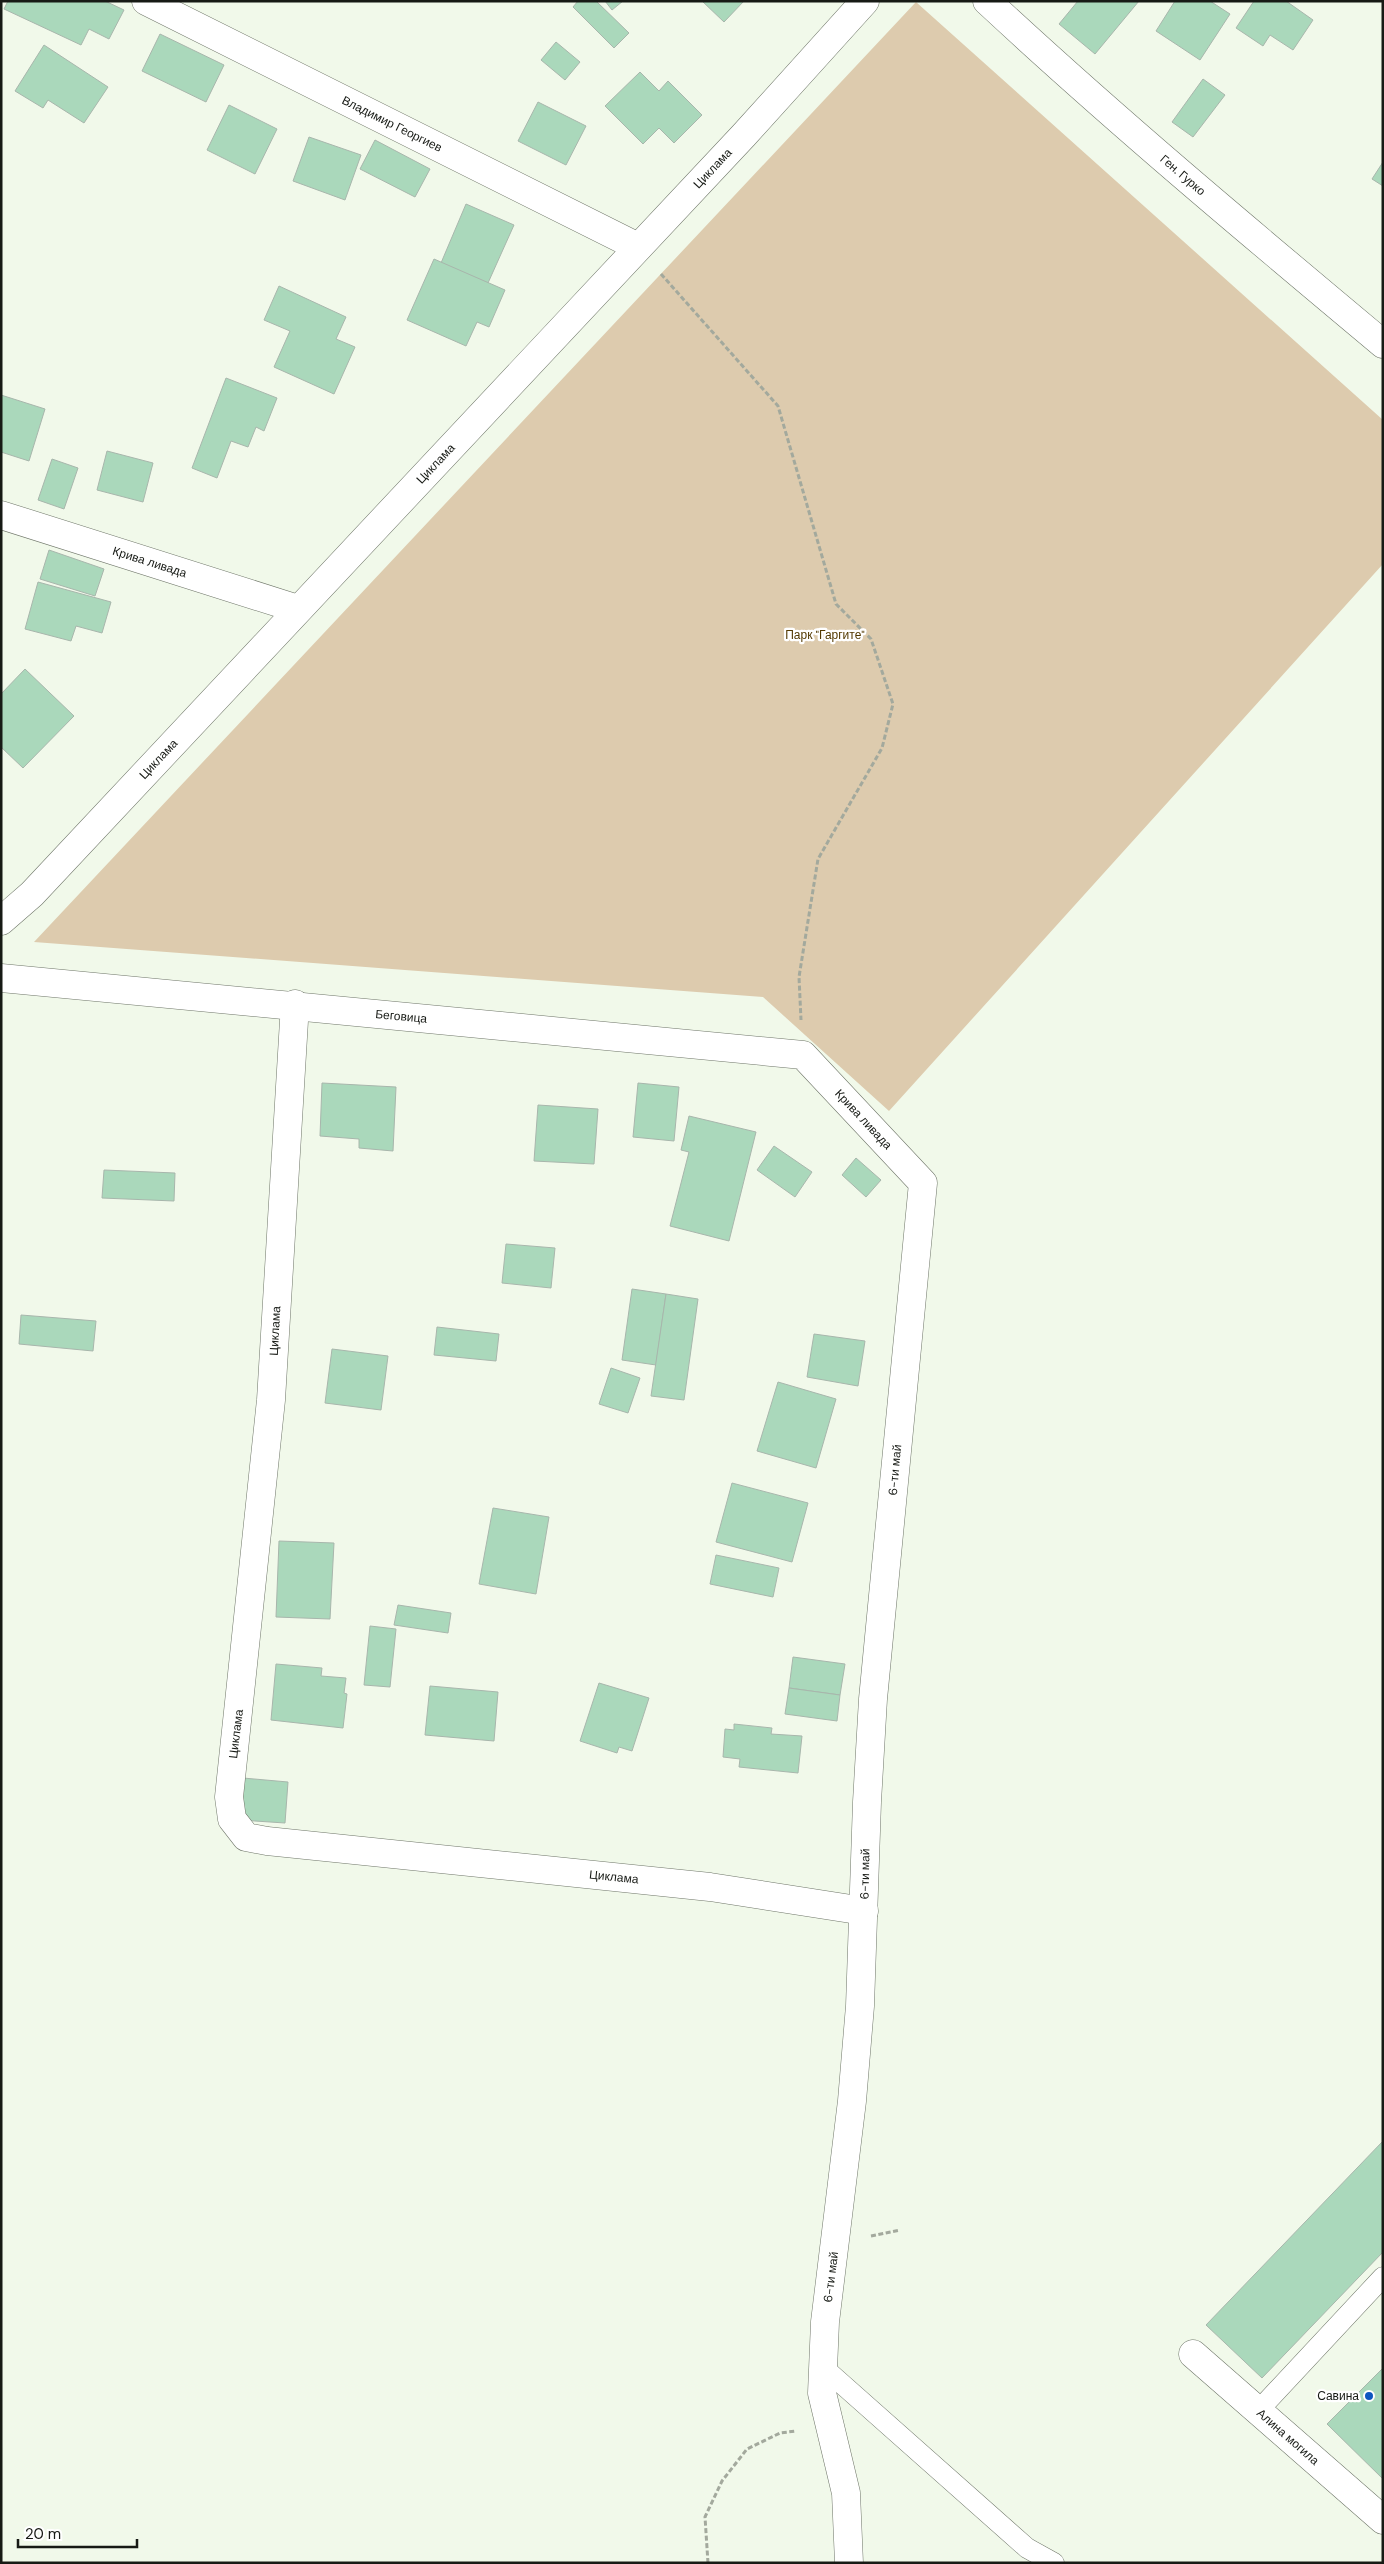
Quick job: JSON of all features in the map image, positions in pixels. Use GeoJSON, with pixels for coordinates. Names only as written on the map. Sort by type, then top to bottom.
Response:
{"type":"FeatureCollection","features":[{"type":"Feature","properties":{"kind":"street","name":"Владимир Георгиев"},"geometry":{"type":"LineString","coordinates":[[146,1],[638,247]]}},
{"type":"Feature","properties":{"kind":"street","name":"Циклама"},"geometry":{"type":"LineString","coordinates":[[1,921],[32,894],[744,134],[864,1]]}},
{"type":"Feature","properties":{"kind":"street","name":"Ген. Гурко"},"geometry":{"type":"LineString","coordinates":[[987,1],[1040,50],[1251,234],[1383,344]]}},
{"type":"Feature","properties":{"kind":"street","name":"Крива ливада"},"geometry":{"type":"LineString","coordinates":[[1,515],[298,609]]}},
{"type":"Feature","properties":{"kind":"street","name":"Беговица"},"geometry":{"type":"LineString","coordinates":[[1,978],[295,1004],[803,1055]]}},
{"type":"Feature","properties":{"kind":"street","name":"Циклама"},"geometry":{"type":"LineString","coordinates":[[295,1004],[271,1400],[229,1797],[232,1819],[246,1838],[710,1887],[864,1912]]}},
{"type":"Feature","properties":{"kind":"street","name":"Крива ливада"},"geometry":{"type":"LineString","coordinates":[[803,1055],[923,1183]]}},
{"type":"Feature","properties":{"kind":"street","name":"6-ти май"},"geometry":{"type":"LineString","coordinates":[[849,2563],[846,2493],[822,2393],[825,2322],[853,2091],[860,2006],[867,1802],[873,1699],[923,1183]]}},
{"type":"Feature","properties":{"kind":"street","name":"Алина могила"},"geometry":{"type":"LineString","coordinates":[[1193,2354],[1383,2520]]}},
{"type":"Feature","properties":{"kind":"lane"},"geometry":{"type":"LineString","coordinates":[[1258,2411],[1383,2277]]}},
{"type":"Feature","properties":{"kind":"lane"},"geometry":{"type":"LineString","coordinates":[[824,2368],[1027,2548],[1054,2563]]}},
{"type":"Feature","properties":{"kind":"path"},"geometry":{"type":"LineString","coordinates":[[638,247],[778,406],[836,604],[871,639],[893,704],[882,748],[818,859],[799,977],[803,1055]]}},
{"type":"Feature","properties":{"kind":"path"},"geometry":{"type":"LineString","coordinates":[[708,2563],[705,2517],[722,2481],[748,2449],[780,2432],[830,2428]]}},
{"type":"Feature","properties":{"kind":"green space","name":"Парк \"Гаргите\""},"geometry":{"type":"Polygon","coordinates":[[[916,2],[1383,420],[1383,564],[889,1111],[763,997],[34,942],[916,2]]]}},
{"type":"Feature","properties":{"kind":"building"},"geometry":{"type":"Polygon","coordinates":[[[8,1],[105,1],[124,10],[109,39],[89,29],[81,45],[4,9],[8,1]]]}},
{"type":"Feature","properties":{"kind":"building"},"geometry":{"type":"Polygon","coordinates":[[[578,1],[596,1],[629,33],[614,48],[573,7],[578,1]]]}},
{"type":"Feature","properties":{"kind":"building"},"geometry":{"type":"Polygon","coordinates":[[[605,1],[623,1],[612,10],[605,1]]]}},
{"type":"Feature","properties":{"kind":"building"},"geometry":{"type":"Polygon","coordinates":[[[702,1],[744,1],[724,22],[702,1]]]}},
{"type":"Feature","properties":{"kind":"building"},"geometry":{"type":"Polygon","coordinates":[[[1078,1],[1139,1],[1095,54],[1059,24],[1078,1]]]}},
{"type":"Feature","properties":{"kind":"building"},"geometry":{"type":"Polygon","coordinates":[[[1175,1],[1210,1],[1230,14],[1200,60],[1156,31],[1175,1]]]}},
{"type":"Feature","properties":{"kind":"building"},"geometry":{"type":"Polygon","coordinates":[[[1254,1],[1286,1],[1313,20],[1293,50],[1270,35],[1263,46],[1236,28],[1254,1]]]}},
{"type":"Feature","properties":{"kind":"building"},"geometry":{"type":"Polygon","coordinates":[[[160,34],[224,65],[206,102],[142,71],[160,34]]]}},
{"type":"Feature","properties":{"kind":"building"},"geometry":{"type":"Polygon","coordinates":[[[556,42],[580,62],[565,80],[541,60],[556,42]]]}},
{"type":"Feature","properties":{"kind":"building"},"geometry":{"type":"Polygon","coordinates":[[[44,45],[108,87],[84,123],[48,100],[43,108],[15,91],[44,45]]]}},
{"type":"Feature","properties":{"kind":"building"},"geometry":{"type":"Polygon","coordinates":[[[640,72],[659,91],[668,81],[702,115],[674,143],[659,128],[643,144],[605,106],[640,72]]]}},
{"type":"Feature","properties":{"kind":"building"},"geometry":{"type":"Polygon","coordinates":[[[1203,79],[1225,95],[1193,137],[1172,122],[1203,79]]]}},
{"type":"Feature","properties":{"kind":"building"},"geometry":{"type":"Polygon","coordinates":[[[538,102],[586,126],[566,165],[518,141],[538,102]]]}},
{"type":"Feature","properties":{"kind":"building"},"geometry":{"type":"Polygon","coordinates":[[[229,105],[277,129],[255,174],[207,150],[229,105]]]}},
{"type":"Feature","properties":{"kind":"building"},"geometry":{"type":"Polygon","coordinates":[[[309,137],[361,155],[345,200],[293,181],[309,137]]]}},
{"type":"Feature","properties":{"kind":"building"},"geometry":{"type":"Polygon","coordinates":[[[375,140],[430,169],[415,197],[360,169],[375,140]]]}},
{"type":"Feature","properties":{"kind":"building"},"geometry":{"type":"Polygon","coordinates":[[[1383,162],[1383,186],[1372,179],[1383,162]]]}},
{"type":"Feature","properties":{"kind":"building"},"geometry":{"type":"Polygon","coordinates":[[[466,204],[514,225],[488,283],[441,263],[466,204]]]}},
{"type":"Feature","properties":{"kind":"building"},"geometry":{"type":"Polygon","coordinates":[[[434,259],[505,290],[489,327],[477,322],[466,346],[407,320],[434,259]]]}},
{"type":"Feature","properties":{"kind":"building"},"geometry":{"type":"Polygon","coordinates":[[[279,286],[346,317],[336,339],[355,347],[334,394],[274,367],[290,331],[264,320],[279,286]]]}},
{"type":"Feature","properties":{"kind":"building"},"geometry":{"type":"Polygon","coordinates":[[[226,378],[277,398],[264,431],[256,427],[248,447],[231,441],[217,478],[192,468],[226,378]]]}},
{"type":"Feature","properties":{"kind":"building"},"geometry":{"type":"Polygon","coordinates":[[[1,395],[45,409],[29,461],[1,452],[1,395]]]}},
{"type":"Feature","properties":{"kind":"building"},"geometry":{"type":"Polygon","coordinates":[[[107,451],[153,463],[143,502],[97,490],[107,451]]]}},
{"type":"Feature","properties":{"kind":"building"},"geometry":{"type":"Polygon","coordinates":[[[52,459],[78,468],[64,509],[38,500],[52,459]]]}},
{"type":"Feature","properties":{"kind":"building"},"geometry":{"type":"Polygon","coordinates":[[[49,550],[104,569],[95,596],[40,579],[49,550]]]}},
{"type":"Feature","properties":{"kind":"building"},"geometry":{"type":"Polygon","coordinates":[[[38,582],[111,602],[102,633],[76,626],[71,641],[25,629],[38,582]]]}},
{"type":"Feature","properties":{"kind":"building"},"geometry":{"type":"Polygon","coordinates":[[[25,669],[74,716],[23,768],[1,747],[1,694],[25,669]]]}},
{"type":"Feature","properties":{"kind":"building"},"geometry":{"type":"Polygon","coordinates":[[[322,1083],[396,1087],[393,1151],[359,1148],[359,1139],[320,1136],[322,1083]]]}},
{"type":"Feature","properties":{"kind":"building"},"geometry":{"type":"Polygon","coordinates":[[[638,1083],[679,1087],[674,1141],[633,1137],[638,1083]]]}},
{"type":"Feature","properties":{"kind":"building"},"geometry":{"type":"Polygon","coordinates":[[[538,1105],[598,1109],[594,1164],[534,1161],[538,1105]]]}},
{"type":"Feature","properties":{"kind":"building"},"geometry":{"type":"Polygon","coordinates":[[[689,1116],[756,1132],[729,1241],[670,1226],[689,1152],[681,1150],[689,1116]]]}},
{"type":"Feature","properties":{"kind":"building"},"geometry":{"type":"Polygon","coordinates":[[[774,1146],[812,1172],[795,1197],[757,1170],[774,1146]]]}},
{"type":"Feature","properties":{"kind":"building"},"geometry":{"type":"Polygon","coordinates":[[[856,1158],[881,1180],[866,1197],[842,1175],[856,1158]]]}},
{"type":"Feature","properties":{"kind":"building"},"geometry":{"type":"Polygon","coordinates":[[[104,1170],[175,1173],[174,1201],[102,1198],[104,1170]]]}},
{"type":"Feature","properties":{"kind":"building"},"geometry":{"type":"Polygon","coordinates":[[[506,1244],[555,1248],[551,1288],[502,1283],[506,1244]]]}},
{"type":"Feature","properties":{"kind":"building"},"geometry":{"type":"Polygon","coordinates":[[[632,1289],[666,1294],[656,1365],[622,1360],[632,1289]]]}},
{"type":"Feature","properties":{"kind":"building"},"geometry":{"type":"Polygon","coordinates":[[[666,1294],[698,1299],[684,1400],[651,1396],[666,1294]]]}},
{"type":"Feature","properties":{"kind":"building"},"geometry":{"type":"Polygon","coordinates":[[[21,1315],[96,1321],[93,1351],[19,1344],[21,1315]]]}},
{"type":"Feature","properties":{"kind":"building"},"geometry":{"type":"Polygon","coordinates":[[[437,1327],[499,1334],[496,1361],[434,1355],[437,1327]]]}},
{"type":"Feature","properties":{"kind":"building"},"geometry":{"type":"Polygon","coordinates":[[[814,1334],[865,1341],[858,1386],[807,1377],[814,1334]]]}},
{"type":"Feature","properties":{"kind":"building"},"geometry":{"type":"Polygon","coordinates":[[[332,1349],[388,1356],[381,1410],[325,1403],[332,1349]]]}},
{"type":"Feature","properties":{"kind":"building"},"geometry":{"type":"Polygon","coordinates":[[[611,1368],[640,1378],[628,1413],[599,1404],[611,1368]]]}},
{"type":"Feature","properties":{"kind":"building"},"geometry":{"type":"Polygon","coordinates":[[[778,1382],[836,1399],[816,1468],[757,1451],[778,1382]]]}},
{"type":"Feature","properties":{"kind":"building"},"geometry":{"type":"Polygon","coordinates":[[[732,1483],[808,1503],[792,1562],[716,1542],[732,1483]]]}},
{"type":"Feature","properties":{"kind":"building"},"geometry":{"type":"Polygon","coordinates":[[[493,1508],[549,1517],[536,1594],[479,1584],[493,1508]]]}},
{"type":"Feature","properties":{"kind":"building"},"geometry":{"type":"Polygon","coordinates":[[[279,1541],[334,1543],[330,1619],[276,1617],[279,1541]]]}},
{"type":"Feature","properties":{"kind":"building"},"geometry":{"type":"Polygon","coordinates":[[[716,1555],[779,1568],[773,1597],[710,1584],[716,1555]]]}},
{"type":"Feature","properties":{"kind":"building"},"geometry":{"type":"Polygon","coordinates":[[[398,1605],[451,1613],[448,1633],[394,1625],[398,1605]]]}},
{"type":"Feature","properties":{"kind":"building"},"geometry":{"type":"Polygon","coordinates":[[[370,1626],[396,1629],[390,1687],[364,1685],[370,1626]]]}},
{"type":"Feature","properties":{"kind":"building"},"geometry":{"type":"Polygon","coordinates":[[[793,1657],[845,1664],[840,1695],[789,1688],[793,1657]]]}},
{"type":"Feature","properties":{"kind":"building"},"geometry":{"type":"Polygon","coordinates":[[[276,1664],[322,1668],[321,1676],[346,1678],[344,1693],[347,1694],[343,1728],[271,1720],[276,1664]]]}},
{"type":"Feature","properties":{"kind":"building"},"geometry":{"type":"Polygon","coordinates":[[[599,1683],[649,1698],[632,1751],[619,1747],[617,1753],[580,1741],[599,1683]]]}},
{"type":"Feature","properties":{"kind":"building"},"geometry":{"type":"Polygon","coordinates":[[[430,1686],[498,1692],[494,1741],[425,1735],[430,1686]]]}},
{"type":"Feature","properties":{"kind":"building"},"geometry":{"type":"Polygon","coordinates":[[[789,1688],[840,1695],[837,1721],[785,1714],[789,1688]]]}},
{"type":"Feature","properties":{"kind":"building"},"geometry":{"type":"Polygon","coordinates":[[[734,1724],[772,1728],[771,1734],[802,1736],[798,1773],[739,1767],[740,1759],[723,1757],[725,1729],[734,1730],[734,1724]]]}},
{"type":"Feature","properties":{"kind":"building"},"geometry":{"type":"Polygon","coordinates":[[[243,1778],[288,1782],[285,1823],[240,1820],[243,1778]]]}},
{"type":"Feature","properties":{"kind":"building"},"geometry":{"type":"Polygon","coordinates":[[[1383,2141],[1383,2252],[1262,2378],[1206,2325],[1383,2141]]]}},
{"type":"Feature","properties":{"kind":"building","name":"Савина"},"geometry":{"type":"Polygon","coordinates":[[[1383,2368],[1383,2479],[1327,2424],[1383,2368]]]}},
{"type":"Feature","properties":{"kind":"place","name":"Савина"},"geometry":{"type":"Point","coordinates":[1369,2396]}}]}
